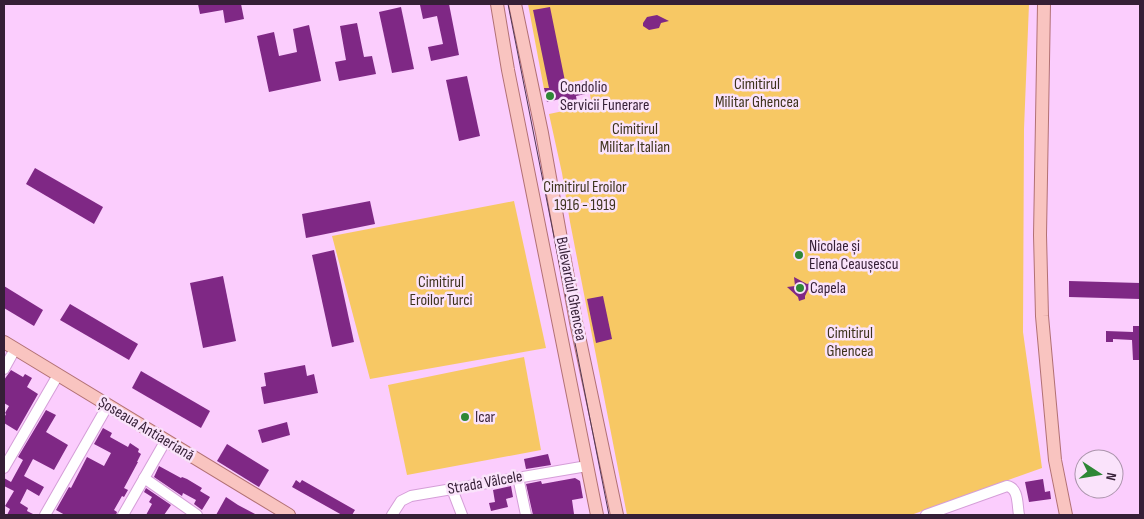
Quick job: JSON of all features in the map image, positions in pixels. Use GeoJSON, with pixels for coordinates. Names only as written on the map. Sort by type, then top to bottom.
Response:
{"type":"FeatureCollection","features":[{"type":"Feature","properties":{"kind":"main road","name":"Bulevardul Ghencea"},"geometry":{"type":"LineString","coordinates":[[497,4],[508,70],[597,515]]}},
{"type":"Feature","properties":{"kind":"main road","name":"Bulevardul Ghencea"},"geometry":{"type":"LineString","coordinates":[[515,4],[542,133],[578,330],[617,515]]}},
{"type":"Feature","properties":{"kind":"main road"},"geometry":{"type":"LineString","coordinates":[[1044,4],[1040,216],[1042,316],[1056,460],[1066,515]]}},
{"type":"Feature","properties":{"kind":"main road"},"geometry":{"type":"LineString","coordinates":[[505,52],[524,48]]}},
{"type":"Feature","properties":{"kind":"main road"},"geometry":{"type":"LineString","coordinates":[[561,334],[578,330]]}},
{"type":"Feature","properties":{"kind":"main road","name":"Șoseaua Antiaeriană"},"geometry":{"type":"LineString","coordinates":[[4,342],[289,515]]}},
{"type":"Feature","properties":{"kind":"street"},"geometry":{"type":"LineString","coordinates":[[4,369],[15,349]]}},
{"type":"Feature","properties":{"kind":"street"},"geometry":{"type":"LineString","coordinates":[[4,468],[58,375]]}},
{"type":"Feature","properties":{"kind":"street"},"geometry":{"type":"LineString","coordinates":[[45,515],[108,406]]}},
{"type":"Feature","properties":{"kind":"street"},"geometry":{"type":"LineString","coordinates":[[126,514],[166,440]]}},
{"type":"Feature","properties":{"kind":"street","name":"Strada Vâlcele"},"geometry":{"type":"LineString","coordinates":[[392,515],[400,501],[406,498],[587,466]]}},
{"type":"Feature","properties":{"kind":"street"},"geometry":{"type":"LineString","coordinates":[[518,477],[526,515]]}},
{"type":"Feature","properties":{"kind":"street"},"geometry":{"type":"LineString","coordinates":[[144,478],[196,515]]}},
{"type":"Feature","properties":{"kind":"street"},"geometry":{"type":"LineString","coordinates":[[926,515],[1007,486],[1015,490],[1019,515]]}},
{"type":"Feature","properties":{"kind":"street"},"geometry":{"type":"LineString","coordinates":[[452,489],[462,515]]}},
{"type":"Feature","properties":{"kind":"green space","name":"Cimitirul Ghencea"},"geometry":{"type":"Polygon","coordinates":[[[528,4],[1029,4],[1024,129],[1023,332],[1042,468],[911,515],[627,515],[549,114],[592,105],[587,79],[544,89],[528,4]]]}},
{"type":"Feature","properties":{"kind":"green space","name":"Cimitirul Eroilor Turci"},"geometry":{"type":"Polygon","coordinates":[[[514,201],[546,348],[370,379],[332,236],[514,201]]]}},
{"type":"Feature","properties":{"kind":"green space","name":"Icar"},"geometry":{"type":"Polygon","coordinates":[[[524,357],[541,450],[407,475],[388,385],[524,357]]]}},
{"type":"Feature","properties":{"kind":"building"},"geometry":{"type":"Polygon","coordinates":[[[198,4],[241,4],[244,19],[225,23],[223,10],[200,14],[198,4]]]}},
{"type":"Feature","properties":{"kind":"building"},"geometry":{"type":"Polygon","coordinates":[[[449,4],[459,55],[431,61],[428,47],[443,44],[437,16],[423,19],[420,5],[449,4]]]}},
{"type":"Feature","properties":{"kind":"building"},"geometry":{"type":"Polygon","coordinates":[[[401,7],[414,69],[392,73],[379,12],[401,7]]]}},
{"type":"Feature","properties":{"kind":"building"},"geometry":{"type":"Polygon","coordinates":[[[550,7],[566,86],[588,81],[590,93],[576,96],[578,108],[567,111],[566,108],[562,108],[560,99],[547,102],[544,88],[549,88],[533,10],[550,7]]]}},
{"type":"Feature","properties":{"kind":"building"},"geometry":{"type":"Polygon","coordinates":[[[657,15],[669,21],[661,23],[659,28],[649,30],[643,26],[647,17],[657,15]]]}},
{"type":"Feature","properties":{"kind":"building"},"geometry":{"type":"Polygon","coordinates":[[[357,23],[364,57],[372,56],[376,74],[339,81],[335,62],[346,60],[340,26],[357,23]]]}},
{"type":"Feature","properties":{"kind":"building"},"geometry":{"type":"Polygon","coordinates":[[[309,25],[321,81],[269,92],[257,36],[274,32],[279,56],[297,52],[293,29],[309,25]]]}},
{"type":"Feature","properties":{"kind":"building"},"geometry":{"type":"Polygon","coordinates":[[[467,76],[480,136],[459,141],[446,80],[467,76]]]}},
{"type":"Feature","properties":{"kind":"building"},"geometry":{"type":"Polygon","coordinates":[[[35,168],[103,207],[94,224],[26,184],[35,168]]]}},
{"type":"Feature","properties":{"kind":"building"},"geometry":{"type":"Polygon","coordinates":[[[370,201],[375,224],[306,238],[302,214],[370,201]]]}},
{"type":"Feature","properties":{"kind":"building"},"geometry":{"type":"Polygon","coordinates":[[[334,250],[354,342],[332,347],[312,255],[334,250]]]}},
{"type":"Feature","properties":{"kind":"building"},"geometry":{"type":"Polygon","coordinates":[[[223,276],[236,341],[203,348],[190,283],[223,276]]]}},
{"type":"Feature","properties":{"kind":"building","name":"Capela"},"geometry":{"type":"Polygon","coordinates":[[[794,277],[807,284],[810,283],[811,289],[808,290],[805,299],[799,301],[798,297],[787,287],[795,286],[794,277]]]}},
{"type":"Feature","properties":{"kind":"building"},"geometry":{"type":"Polygon","coordinates":[[[1069,281],[1140,283],[1140,299],[1069,297],[1069,281]]]}},
{"type":"Feature","properties":{"kind":"building"},"geometry":{"type":"Polygon","coordinates":[[[4,286],[43,310],[34,326],[4,308],[4,286]]]}},
{"type":"Feature","properties":{"kind":"building"},"geometry":{"type":"Polygon","coordinates":[[[603,296],[612,339],[596,343],[587,299],[603,296]]]}},
{"type":"Feature","properties":{"kind":"building"},"geometry":{"type":"Polygon","coordinates":[[[70,304],[138,344],[129,360],[60,320],[70,304]]]}},
{"type":"Feature","properties":{"kind":"building"},"geometry":{"type":"Polygon","coordinates":[[[1133,326],[1140,326],[1140,360],[1133,360],[1132,340],[1113,339],[1113,342],[1106,342],[1106,331],[1133,332],[1133,326]]]}},
{"type":"Feature","properties":{"kind":"building"},"geometry":{"type":"Polygon","coordinates":[[[305,365],[307,376],[314,374],[318,393],[264,404],[261,387],[266,386],[264,373],[305,365]]]}},
{"type":"Feature","properties":{"kind":"building"},"geometry":{"type":"Polygon","coordinates":[[[11,370],[23,377],[25,374],[32,378],[27,387],[38,394],[17,431],[4,423],[5,413],[9,406],[4,403],[4,380],[11,370]]]}},
{"type":"Feature","properties":{"kind":"building"},"geometry":{"type":"Polygon","coordinates":[[[141,371],[210,411],[201,428],[132,388],[141,371]]]}},
{"type":"Feature","properties":{"kind":"building"},"geometry":{"type":"Polygon","coordinates":[[[46,410],[56,415],[46,432],[68,445],[54,470],[33,459],[24,476],[44,487],[39,496],[27,489],[20,503],[28,508],[27,511],[35,515],[7,515],[10,509],[5,506],[14,491],[4,486],[4,478],[11,482],[23,460],[18,457],[46,410]]]}},
{"type":"Feature","properties":{"kind":"building"},"geometry":{"type":"Polygon","coordinates":[[[287,422],[290,435],[262,443],[258,430],[287,422]]]}},
{"type":"Feature","properties":{"kind":"building"},"geometry":{"type":"Polygon","coordinates":[[[103,428],[112,433],[110,437],[128,447],[130,443],[139,449],[138,452],[141,454],[138,462],[124,488],[128,490],[114,510],[117,512],[116,515],[65,515],[56,510],[69,487],[71,488],[87,457],[104,466],[111,453],[94,444],[103,428]]]}},
{"type":"Feature","properties":{"kind":"building"},"geometry":{"type":"Polygon","coordinates":[[[227,444],[269,470],[259,487],[217,461],[227,444]]]}},
{"type":"Feature","properties":{"kind":"building"},"geometry":{"type":"Polygon","coordinates":[[[548,454],[551,465],[526,469],[524,459],[548,454]]]}},
{"type":"Feature","properties":{"kind":"building"},"geometry":{"type":"Polygon","coordinates":[[[159,466],[202,488],[200,491],[210,497],[202,510],[194,504],[196,500],[183,493],[182,496],[154,477],[159,466]]]}},
{"type":"Feature","properties":{"kind":"building"},"geometry":{"type":"Polygon","coordinates":[[[575,478],[580,481],[583,498],[572,500],[574,514],[533,515],[526,484],[541,481],[542,484],[575,478]]]}},
{"type":"Feature","properties":{"kind":"building"},"geometry":{"type":"Polygon","coordinates":[[[1043,479],[1045,492],[1050,491],[1051,499],[1029,502],[1025,482],[1043,479]]]}},
{"type":"Feature","properties":{"kind":"building"},"geometry":{"type":"Polygon","coordinates":[[[296,480],[300,483],[302,480],[355,510],[352,515],[342,515],[292,487],[296,480]]]}},
{"type":"Feature","properties":{"kind":"building"},"geometry":{"type":"Polygon","coordinates":[[[511,486],[513,497],[506,499],[508,507],[491,511],[489,503],[495,502],[493,490],[511,486]]]}},
{"type":"Feature","properties":{"kind":"building"},"geometry":{"type":"Polygon","coordinates":[[[146,488],[171,505],[164,515],[146,515],[152,504],[149,502],[152,497],[144,492],[146,488]]]}},
{"type":"Feature","properties":{"kind":"building"},"geometry":{"type":"Polygon","coordinates":[[[226,497],[238,505],[257,515],[216,515],[226,497]]]}},
{"type":"Feature","properties":{"kind":"tram line"},"geometry":{"type":"LineString","coordinates":[[508,4],[609,515]]}},
{"type":"Feature","properties":{"kind":"place","name":"Condolio Servicii Funerare"},"geometry":{"type":"Point","coordinates":[550,96]}},
{"type":"Feature","properties":{"kind":"place","name":"Nicolae și Elena Ceaușescu"},"geometry":{"type":"Point","coordinates":[799,255]}},
{"type":"Feature","properties":{"kind":"place","name":"Capela"},"geometry":{"type":"Point","coordinates":[800,288]}},
{"type":"Feature","properties":{"kind":"place","name":"Icar"},"geometry":{"type":"Point","coordinates":[465,417]}},
{"type":"Feature","properties":{"kind":"park label","name":"Cimitirul Militar Ghencea"},"geometry":{"type":"Point","coordinates":[757,93]}},
{"type":"Feature","properties":{"kind":"park label","name":"Cimitirul Militar Italian"},"geometry":{"type":"Point","coordinates":[635,138]}},
{"type":"Feature","properties":{"kind":"park label","name":"Cimitirul Eroilor 1916 - 1919"},"geometry":{"type":"Point","coordinates":[585,196]}}]}
